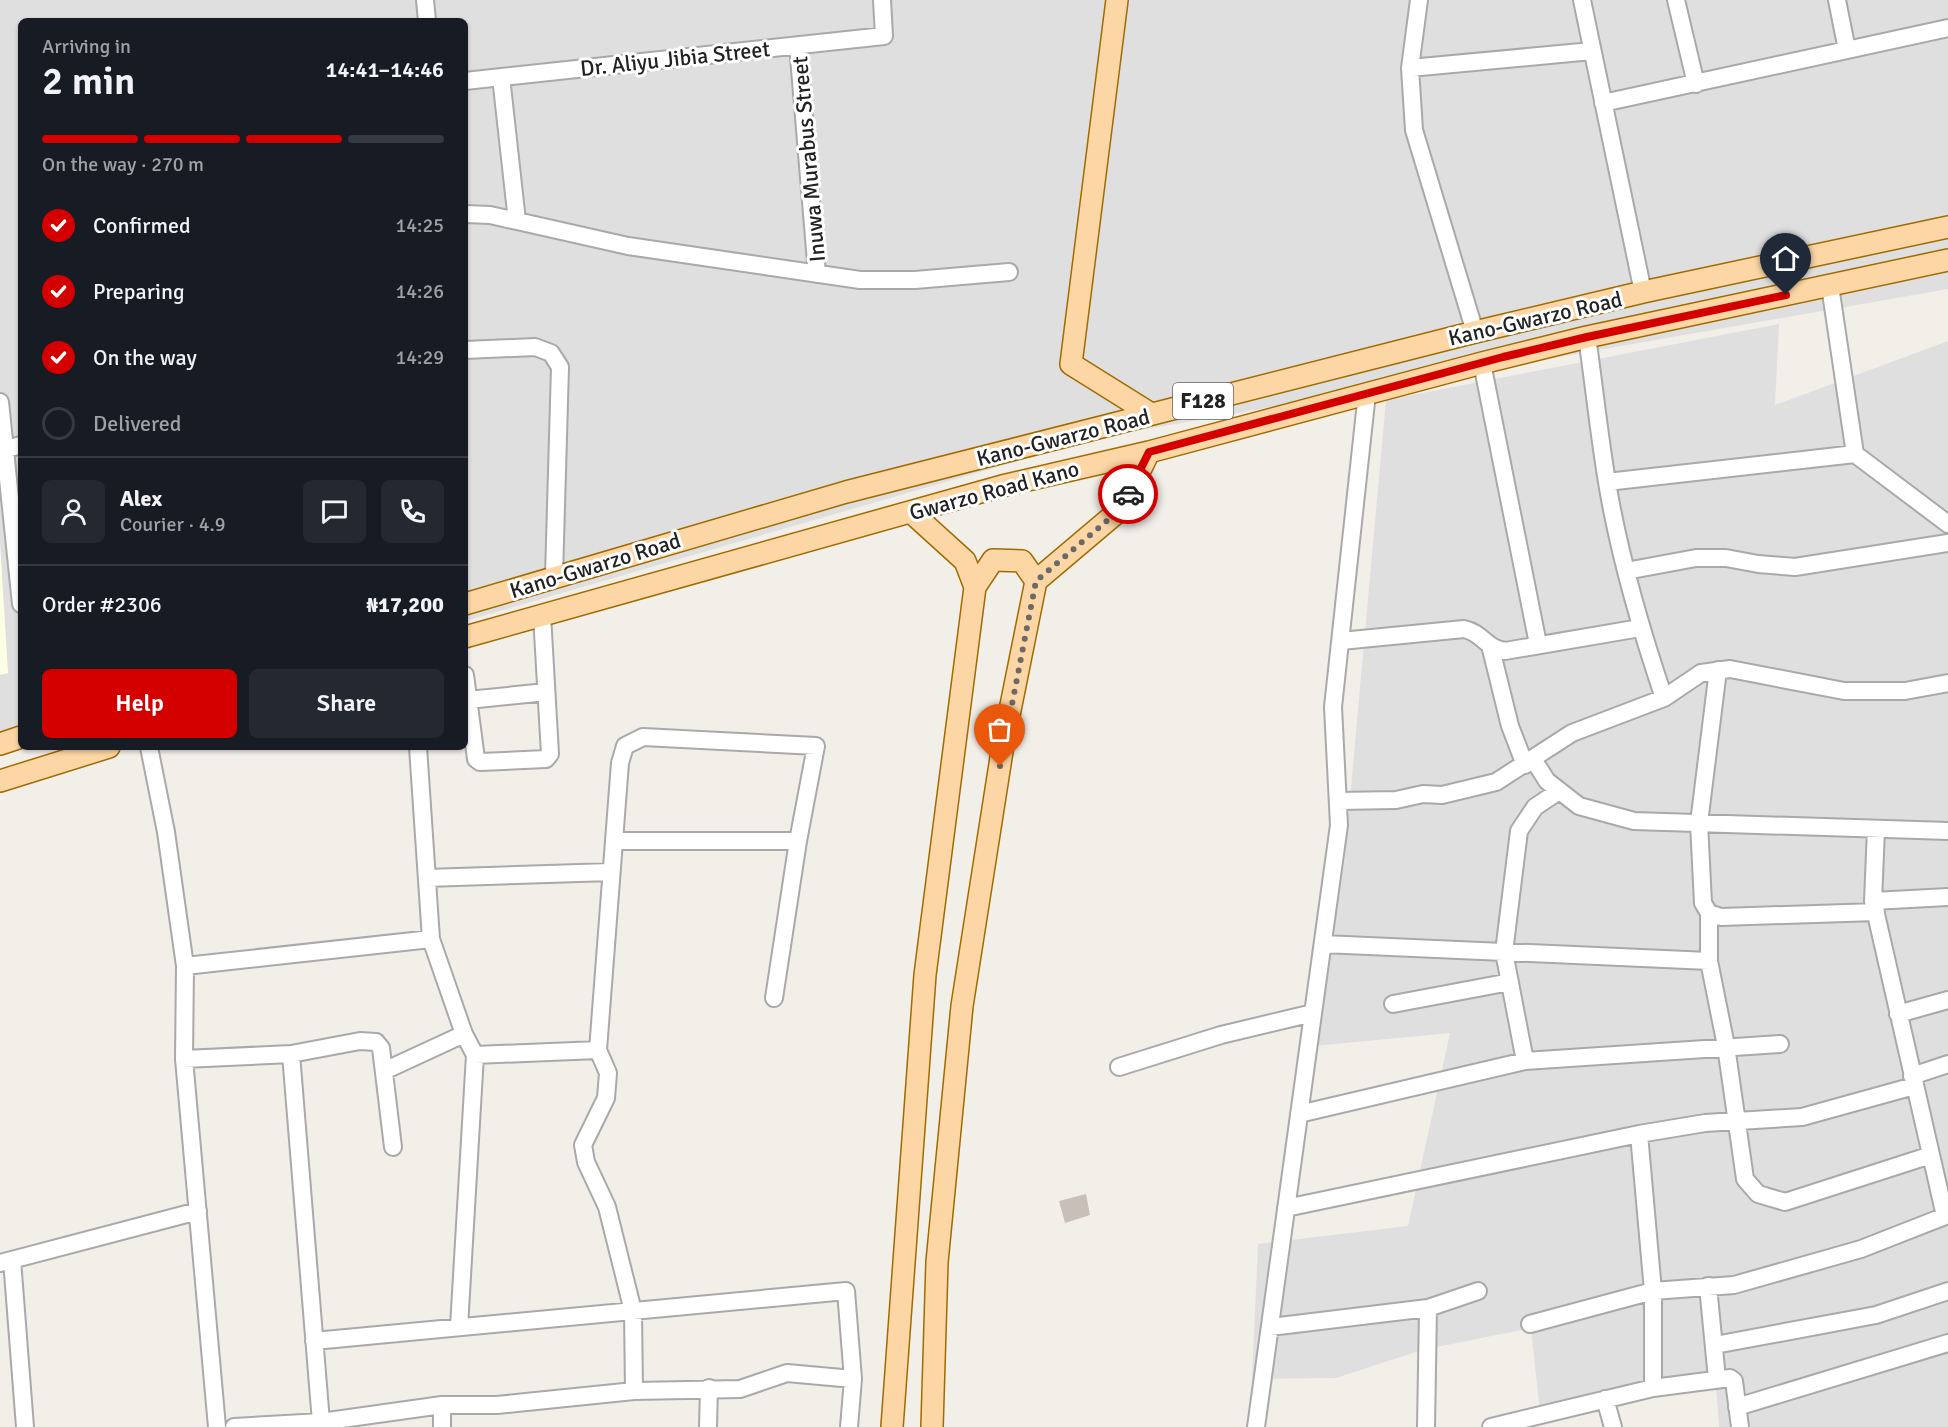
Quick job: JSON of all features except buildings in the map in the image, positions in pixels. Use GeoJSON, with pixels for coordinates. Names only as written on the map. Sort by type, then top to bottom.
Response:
{"type":"FeatureCollection","features":[{"type":"Feature","properties":{"kind":"main road"},"geometry":{"type":"LineString","coordinates":[[1117,0],[1071,364],[1151,414]]}},
{"type":"Feature","properties":{"kind":"main road","name":"Kano-Gwarzo Road"},"geometry":{"type":"LineString","coordinates":[[468,603],[846,492],[1151,414],[1643,292],[1948,227]]}},
{"type":"Feature","properties":{"kind":"main road","name":"Gwarzo Road Kano"},"geometry":{"type":"LineString","coordinates":[[468,636],[1002,486],[1149,452],[1482,363],[1587,337],[1948,260]]}},
{"type":"Feature","properties":{"kind":"main road"},"geometry":{"type":"LineString","coordinates":[[932,1427],[937,1262],[962,1006],[1003,745],[1036,581],[1121,509],[1149,452]]}},
{"type":"Feature","properties":{"kind":"main road"},"geometry":{"type":"LineString","coordinates":[[911,512],[965,561],[975,587]]}},
{"type":"Feature","properties":{"kind":"main road"},"geometry":{"type":"LineString","coordinates":[[892,1427],[925,975],[975,587],[993,560],[1022,561],[1036,581]]}},
{"type":"Feature","properties":{"kind":"main road"},"geometry":{"type":"LineString","coordinates":[[0,744],[18,738]]}},
{"type":"Feature","properties":{"kind":"main road"},"geometry":{"type":"LineString","coordinates":[[0,781],[58,755],[90,750]]}},
{"type":"Feature","properties":{"kind":"street"},"geometry":{"type":"LineString","coordinates":[[425,0],[427,18]]}},
{"type":"Feature","properties":{"kind":"street","name":"Dr. Aliyu Jibia Street"},"geometry":{"type":"LineString","coordinates":[[468,81],[884,36],[882,0]]}},
{"type":"Feature","properties":{"kind":"street"},"geometry":{"type":"LineString","coordinates":[[1419,0],[1410,68],[1414,130],[1475,332]]}},
{"type":"Feature","properties":{"kind":"street"},"geometry":{"type":"LineString","coordinates":[[1582,0],[1643,292]]}},
{"type":"Feature","properties":{"kind":"street"},"geometry":{"type":"LineString","coordinates":[[1676,0],[1696,84]]}},
{"type":"Feature","properties":{"kind":"street"},"geometry":{"type":"LineString","coordinates":[[1837,0],[1847,50]]}},
{"type":"Feature","properties":{"kind":"street"},"geometry":{"type":"LineString","coordinates":[[1603,103],[1948,28]]}},
{"type":"Feature","properties":{"kind":"street","name":"Inuwa Murabus Street"},"geometry":{"type":"LineString","coordinates":[[798,45],[817,273]]}},
{"type":"Feature","properties":{"kind":"street"},"geometry":{"type":"LineString","coordinates":[[1410,68],[1592,51]]}},
{"type":"Feature","properties":{"kind":"street"},"geometry":{"type":"LineString","coordinates":[[501,77],[517,221]]}},
{"type":"Feature","properties":{"kind":"street"},"geometry":{"type":"LineString","coordinates":[[468,214],[490,215],[628,246],[860,280],[915,280],[1009,272]]}},
{"type":"Feature","properties":{"kind":"street"},"geometry":{"type":"LineString","coordinates":[[1830,286],[1855,454]]}},
{"type":"Feature","properties":{"kind":"street"},"geometry":{"type":"LineString","coordinates":[[1587,337],[1607,482],[1640,628],[1664,698]]}},
{"type":"Feature","properties":{"kind":"street"},"geometry":{"type":"LineString","coordinates":[[468,350],[535,346],[551,353],[560,368],[554,576]]}},
{"type":"Feature","properties":{"kind":"street"},"geometry":{"type":"LineString","coordinates":[[1482,363],[1538,644]]}},
{"type":"Feature","properties":{"kind":"street"},"geometry":{"type":"LineString","coordinates":[[1256,1427],[1339,825],[1333,707],[1367,393]]}},
{"type":"Feature","properties":{"kind":"street"},"geometry":{"type":"LineString","coordinates":[[0,402],[3,450],[18,578]]}},
{"type":"Feature","properties":{"kind":"street"},"geometry":{"type":"LineString","coordinates":[[3,450],[18,446]]}},
{"type":"Feature","properties":{"kind":"street"},"geometry":{"type":"LineString","coordinates":[[1607,482],[1855,454],[1948,524]]}},
{"type":"Feature","properties":{"kind":"street"},"geometry":{"type":"LineString","coordinates":[[1626,571],[1696,558],[1726,558],[1758,564],[1795,567],[1948,543]]}},
{"type":"Feature","properties":{"kind":"street"},"geometry":{"type":"LineString","coordinates":[[542,615],[550,754],[546,759],[480,762],[476,759],[468,700],[546,692]]}},
{"type":"Feature","properties":{"kind":"street"},"geometry":{"type":"LineString","coordinates":[[1491,649],[1505,651],[1640,628]]}},
{"type":"Feature","properties":{"kind":"street"},"geometry":{"type":"LineString","coordinates":[[1341,641],[1464,629],[1474,631],[1491,649],[1510,726],[1529,762],[1547,782],[1579,806],[1634,820],[1948,831]]}},
{"type":"Feature","properties":{"kind":"street"},"geometry":{"type":"LineString","coordinates":[[1338,801],[1396,800],[1422,794],[1442,795],[1496,782],[1572,733],[1664,698],[1701,673],[1730,669],[1844,691],[1905,691],[1948,683]]}},
{"type":"Feature","properties":{"kind":"street"},"geometry":{"type":"LineString","coordinates":[[1718,670],[1699,823],[1703,903],[1709,913],[1709,961],[1726,1046],[1744,1179],[1758,1194],[1785,1202],[1931,1155]]}},
{"type":"Feature","properties":{"kind":"street"},"geometry":{"type":"LineString","coordinates":[[634,1391],[633,1311],[607,1207],[586,1162],[583,1145],[606,1098],[608,1073],[598,1050],[620,763],[625,746],[643,737],[816,746],[798,841],[774,998]]}},
{"type":"Feature","properties":{"kind":"street"},"geometry":{"type":"LineString","coordinates":[[150,750],[166,832],[185,966],[184,1059],[217,1427]]}},
{"type":"Feature","properties":{"kind":"street"},"geometry":{"type":"LineString","coordinates":[[418,750],[431,939],[464,1034],[475,1055],[459,1328]]}},
{"type":"Feature","properties":{"kind":"street"},"geometry":{"type":"LineString","coordinates":[[1525,1061],[1504,952],[1519,831],[1535,807],[1559,791]]}},
{"type":"Feature","properties":{"kind":"street"},"geometry":{"type":"LineString","coordinates":[[1530,1323],[1653,1291],[1734,1285],[1862,1249],[1946,1215],[1913,1081],[1875,907],[1876,829]]}},
{"type":"Feature","properties":{"kind":"street"},"geometry":{"type":"LineString","coordinates":[[614,841],[798,841]]}},
{"type":"Feature","properties":{"kind":"street"},"geometry":{"type":"LineString","coordinates":[[427,878],[611,872]]}},
{"type":"Feature","properties":{"kind":"street"},"geometry":{"type":"LineString","coordinates":[[1709,913],[1721,917],[1875,907],[1948,897]]}},
{"type":"Feature","properties":{"kind":"street"},"geometry":{"type":"LineString","coordinates":[[185,966],[431,939]]}},
{"type":"Feature","properties":{"kind":"street"},"geometry":{"type":"LineString","coordinates":[[1323,944],[1709,961]]}},
{"type":"Feature","properties":{"kind":"street"},"geometry":{"type":"LineString","coordinates":[[1393,1004],[1510,982]]}},
{"type":"Feature","properties":{"kind":"street"},"geometry":{"type":"LineString","coordinates":[[1898,1014],[1948,1000]]}},
{"type":"Feature","properties":{"kind":"street"},"geometry":{"type":"LineString","coordinates":[[1119,1067],[1221,1035],[1313,1013]]}},
{"type":"Feature","properties":{"kind":"street"},"geometry":{"type":"LineString","coordinates":[[384,1071],[464,1034]]}},
{"type":"Feature","properties":{"kind":"street"},"geometry":{"type":"LineString","coordinates":[[184,1059],[291,1054],[360,1041],[376,1042],[381,1048],[393,1147]]}},
{"type":"Feature","properties":{"kind":"street"},"geometry":{"type":"LineString","coordinates":[[1299,1114],[1525,1061],[1780,1044]]}},
{"type":"Feature","properties":{"kind":"street"},"geometry":{"type":"LineString","coordinates":[[475,1055],[598,1050]]}},
{"type":"Feature","properties":{"kind":"street"},"geometry":{"type":"LineString","coordinates":[[291,1054],[321,1422]]}},
{"type":"Feature","properties":{"kind":"street"},"geometry":{"type":"LineString","coordinates":[[1286,1208],[1639,1134],[1705,1123],[1802,1117],[1913,1081],[1948,1064]]}},
{"type":"Feature","properties":{"kind":"street"},"geometry":{"type":"LineString","coordinates":[[1639,1134],[1653,1291],[1653,1388]]}},
{"type":"Feature","properties":{"kind":"street"},"geometry":{"type":"LineString","coordinates":[[25,1427],[6,1261],[198,1211]]}},
{"type":"Feature","properties":{"kind":"street"},"geometry":{"type":"LineString","coordinates":[[1708,1286],[1717,1379]]}},
{"type":"Feature","properties":{"kind":"street"},"geometry":{"type":"LineString","coordinates":[[314,1341],[846,1291],[853,1379],[849,1427]]}},
{"type":"Feature","properties":{"kind":"street"},"geometry":{"type":"LineString","coordinates":[[1270,1327],[1428,1308],[1478,1291]]}},
{"type":"Feature","properties":{"kind":"street"},"geometry":{"type":"LineString","coordinates":[[1715,1345],[1876,1315],[1948,1291]]}},
{"type":"Feature","properties":{"kind":"street"},"geometry":{"type":"LineString","coordinates":[[1426,1427],[1428,1308]]}},
{"type":"Feature","properties":{"kind":"street"},"geometry":{"type":"LineString","coordinates":[[1737,1407],[1948,1343]]}},
{"type":"Feature","properties":{"kind":"street"},"geometry":{"type":"LineString","coordinates":[[234,1427],[321,1422],[442,1406],[497,1405],[634,1391],[740,1389],[787,1372],[853,1379]]}},
{"type":"Feature","properties":{"kind":"street"},"geometry":{"type":"LineString","coordinates":[[1491,1427],[1532,1422],[1605,1399],[1653,1388],[1732,1378],[1740,1427]]}},
{"type":"Feature","properties":{"kind":"street"},"geometry":{"type":"LineString","coordinates":[[708,1427],[709,1388]]}},
{"type":"Feature","properties":{"kind":"street"},"geometry":{"type":"LineString","coordinates":[[1605,1399],[1613,1427]]}},
{"type":"Feature","properties":{"kind":"street"},"geometry":{"type":"LineString","coordinates":[[442,1406],[442,1427]]}},
{"type":"Feature","properties":{"kind":"shaded area"},"geometry":{"type":"Polygon","coordinates":[[[0,0],[1948,0],[1948,289],[1101,437],[468,620],[468,18],[18,18],[18,750],[20,750],[0,756],[0,0]]]}},
{"type":"Feature","properties":{"kind":"shaded area"},"geometry":{"type":"Polygon","coordinates":[[[1779,324],[1775,405],[1948,341],[1948,1427],[1719,1427],[1716,1387],[1540,1413],[1531,1328],[1422,1350],[1336,1378],[1252,1379],[1258,1244],[1408,1226],[1450,1033],[1304,1047],[1344,865],[1386,400],[1779,324]]]}},
{"type":"Feature","properties":{"kind":"shaded area"},"geometry":{"type":"Polygon","coordinates":[[[0,543],[8,673],[0,675],[0,543]]]}},
{"type":"Feature","properties":{"kind":"way so far"},"geometry":{"type":"LineString","coordinates":[[1000,766],[1036,581],[1121,509],[1128,494]]}},
{"type":"Feature","properties":{"kind":"route"},"geometry":{"type":"LineString","coordinates":[[1128,494],[1149,452],[1503,357],[1786,295]]}}]}
